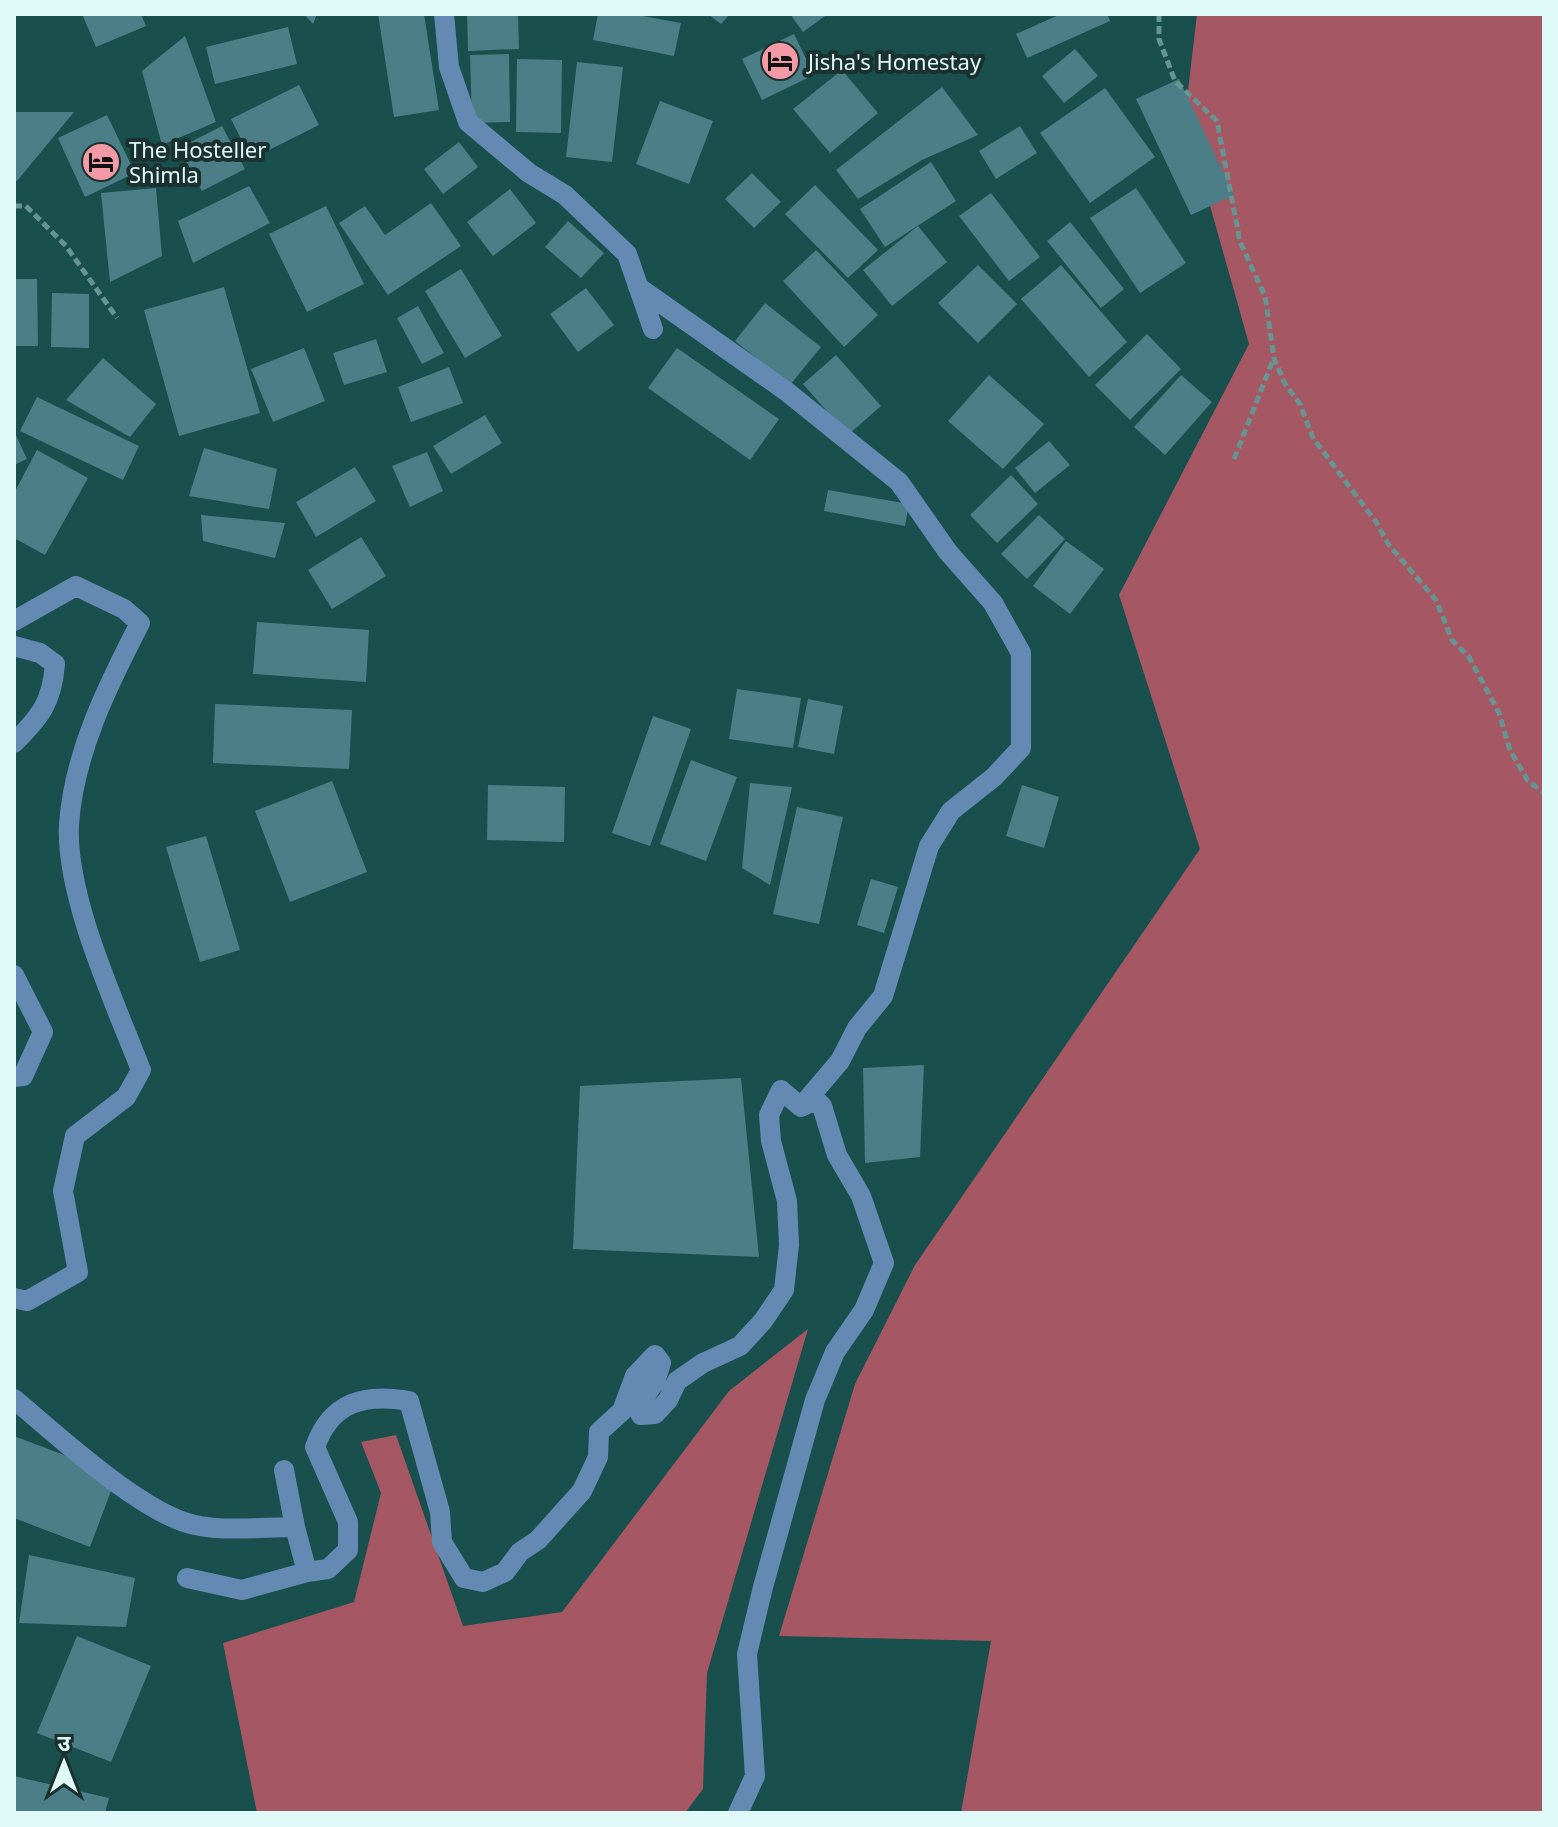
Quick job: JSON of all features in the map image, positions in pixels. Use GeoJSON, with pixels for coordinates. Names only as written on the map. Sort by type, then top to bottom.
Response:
{"type":"FeatureCollection","features":[{"type":"Feature","properties":{"kind":"street"},"geometry":{"type":"LineString","coordinates":[[444,14],[449,67],[468,122],[529,173],[565,195],[627,254],[653,329]]}},
{"type":"Feature","properties":{"kind":"street"},"geometry":{"type":"LineString","coordinates":[[638,287],[786,391],[899,482],[948,552],[993,603],[1021,653],[1021,748],[994,777],[951,811],[929,846],[883,996],[857,1028],[840,1061],[801,1107]]}},
{"type":"Feature","properties":{"kind":"street"},"geometry":{"type":"LineString","coordinates":[[14,621],[76,586],[124,609],[140,623],[110,681],[90,732],[74,783],[69,827],[82,908],[141,1070],[126,1097],[75,1136],[63,1191],[78,1272],[27,1301],[14,1298]]}},
{"type":"Feature","properties":{"kind":"street"},"geometry":{"type":"LineString","coordinates":[[14,646],[40,653],[55,664],[52,695],[35,723],[14,743]]}},
{"type":"Feature","properties":{"kind":"street"},"geometry":{"type":"LineString","coordinates":[[14,975],[43,1032],[23,1076],[14,1077]]}},
{"type":"Feature","properties":{"kind":"street"},"geometry":{"type":"LineString","coordinates":[[187,1578],[242,1590],[328,1569],[348,1550],[348,1522],[326,1466],[315,1447],[322,1426],[339,1410],[366,1397],[409,1401],[440,1512],[442,1542],[453,1565],[464,1578],[483,1582],[505,1572],[582,1491],[598,1457],[599,1432],[622,1411],[635,1376],[655,1355],[661,1363],[655,1382],[637,1407],[641,1415],[655,1414],[668,1400],[677,1381],[703,1363],[740,1346],[763,1321],[784,1290],[789,1245],[787,1201],[777,1169],[769,1115],[781,1090],[801,1107]]}},
{"type":"Feature","properties":{"kind":"street"},"geometry":{"type":"LineString","coordinates":[[738,1813],[755,1776],[747,1654],[763,1587],[815,1400],[835,1352],[864,1310],[884,1263],[861,1196],[837,1155],[822,1106],[816,1100],[801,1107]]}},
{"type":"Feature","properties":{"kind":"street"},"geometry":{"type":"LineString","coordinates":[[14,1399],[81,1456],[184,1522],[228,1527],[295,1527]]}},
{"type":"Feature","properties":{"kind":"street"},"geometry":{"type":"LineString","coordinates":[[284,1470],[307,1572]]}},
{"type":"Feature","properties":{"kind":"path"},"geometry":{"type":"LineString","coordinates":[[1159,14],[1159,39],[1175,81],[1217,121],[1240,242],[1265,296],[1274,358],[1285,384],[1300,404],[1313,438],[1376,522],[1389,545],[1436,600],[1452,640],[1469,657],[1499,713],[1510,750],[1528,781],[1544,793]]}},
{"type":"Feature","properties":{"kind":"path"},"geometry":{"type":"LineString","coordinates":[[14,206],[26,206],[66,246],[117,318]]}},
{"type":"Feature","properties":{"kind":"path"},"geometry":{"type":"LineString","coordinates":[[1234,459],[1274,358]]}},
{"type":"Feature","properties":{"kind":"shaded area"},"geometry":{"type":"Polygon","coordinates":[[[1197,14],[1544,14],[1544,1813],[961,1813],[991,1641],[779,1636],[855,1384],[915,1265],[1200,849],[1119,595],[1249,344],[1185,117],[1197,14]]]}},
{"type":"Feature","properties":{"kind":"shaded area"},"geometry":{"type":"Polygon","coordinates":[[[808,1329],[707,1673],[703,1789],[685,1813],[257,1813],[223,1643],[354,1602],[381,1493],[361,1442],[396,1435],[463,1626],[562,1612],[729,1391],[808,1329]]]}},
{"type":"Feature","properties":{"kind":"building"},"geometry":{"type":"Polygon","coordinates":[[[82,14],[141,14],[146,26],[96,47],[82,14]]]}},
{"type":"Feature","properties":{"kind":"building"},"geometry":{"type":"Polygon","coordinates":[[[304,14],[317,14],[313,24],[304,14]]]}},
{"type":"Feature","properties":{"kind":"building"},"geometry":{"type":"Polygon","coordinates":[[[378,14],[424,14],[439,110],[394,117],[378,14]]]}},
{"type":"Feature","properties":{"kind":"building"},"geometry":{"type":"Polygon","coordinates":[[[467,14],[518,14],[519,49],[468,51],[467,14]]]}},
{"type":"Feature","properties":{"kind":"building"},"geometry":{"type":"Polygon","coordinates":[[[598,14],[632,14],[681,23],[674,56],[593,40],[598,14]]]}},
{"type":"Feature","properties":{"kind":"building"},"geometry":{"type":"Polygon","coordinates":[[[708,14],[730,14],[721,24],[708,14]]]}},
{"type":"Feature","properties":{"kind":"building"},"geometry":{"type":"Polygon","coordinates":[[[790,14],[828,14],[803,32],[790,14]]]}},
{"type":"Feature","properties":{"kind":"building"},"geometry":{"type":"Polygon","coordinates":[[[1061,14],[1107,14],[1110,21],[1027,58],[1016,34],[1061,14]]]}},
{"type":"Feature","properties":{"kind":"building"},"geometry":{"type":"Polygon","coordinates":[[[288,27],[297,64],[215,84],[206,47],[288,27]]]}},
{"type":"Feature","properties":{"kind":"building"},"geometry":{"type":"Polygon","coordinates":[[[794,34],[814,75],[762,100],[742,59],[794,34]]]}},
{"type":"Feature","properties":{"kind":"building"},"geometry":{"type":"Polygon","coordinates":[[[185,36],[216,122],[162,145],[142,71],[185,36]]]}},
{"type":"Feature","properties":{"kind":"building"},"geometry":{"type":"Polygon","coordinates":[[[1075,49],[1098,76],[1064,103],[1042,76],[1075,49]]]}},
{"type":"Feature","properties":{"kind":"building"},"geometry":{"type":"Polygon","coordinates":[[[509,54],[510,122],[472,123],[470,55],[509,54]]]}},
{"type":"Feature","properties":{"kind":"building"},"geometry":{"type":"Polygon","coordinates":[[[517,59],[562,60],[561,133],[516,132],[517,59]]]}},
{"type":"Feature","properties":{"kind":"building"},"geometry":{"type":"Polygon","coordinates":[[[577,62],[623,67],[612,162],[566,157],[577,62]]]}},
{"type":"Feature","properties":{"kind":"building"},"geometry":{"type":"Polygon","coordinates":[[[842,70],[878,113],[830,153],[793,109],[842,70]]]}},
{"type":"Feature","properties":{"kind":"building"},"geometry":{"type":"Polygon","coordinates":[[[1179,79],[1234,195],[1191,215],[1136,99],[1179,79]]]}},
{"type":"Feature","properties":{"kind":"building"},"geometry":{"type":"Polygon","coordinates":[[[299,85],[319,125],[251,159],[231,119],[299,85]]]}},
{"type":"Feature","properties":{"kind":"building"},"geometry":{"type":"Polygon","coordinates":[[[942,87],[978,135],[922,160],[858,199],[836,170],[942,87]]]}},
{"type":"Feature","properties":{"kind":"building"},"geometry":{"type":"Polygon","coordinates":[[[1105,88],[1155,157],[1090,203],[1040,133],[1105,88]]]}},
{"type":"Feature","properties":{"kind":"building"},"geometry":{"type":"Polygon","coordinates":[[[660,101],[713,121],[689,184],[636,164],[660,101]]]}},
{"type":"Feature","properties":{"kind":"building"},"geometry":{"type":"Polygon","coordinates":[[[14,112],[74,112],[17,181],[14,179],[14,112]]]}},
{"type":"Feature","properties":{"kind":"building"},"geometry":{"type":"Polygon","coordinates":[[[107,115],[135,173],[85,197],[58,138],[107,115]]]}},
{"type":"Feature","properties":{"kind":"building"},"geometry":{"type":"Polygon","coordinates":[[[222,126],[245,169],[202,191],[179,148],[222,126]]]}},
{"type":"Feature","properties":{"kind":"building"},"geometry":{"type":"Polygon","coordinates":[[[1020,126],[1037,153],[996,179],[979,151],[1020,126]]]}},
{"type":"Feature","properties":{"kind":"building"},"geometry":{"type":"Polygon","coordinates":[[[459,142],[478,167],[443,194],[424,169],[459,142]]]}},
{"type":"Feature","properties":{"kind":"building"},"geometry":{"type":"Polygon","coordinates":[[[931,162],[956,201],[885,247],[860,209],[931,162]]]}},
{"type":"Feature","properties":{"kind":"building"},"geometry":{"type":"Polygon","coordinates":[[[752,173],[781,202],[754,228],[725,199],[752,173]]]}},
{"type":"Feature","properties":{"kind":"building"},"geometry":{"type":"Polygon","coordinates":[[[815,185],[878,250],[848,278],[785,214],[815,185]]]}},
{"type":"Feature","properties":{"kind":"building"},"geometry":{"type":"Polygon","coordinates":[[[249,186],[270,223],[193,263],[178,221],[249,186]]]}},
{"type":"Feature","properties":{"kind":"building"},"geometry":{"type":"Polygon","coordinates":[[[156,188],[162,256],[110,282],[101,193],[156,188]]]}},
{"type":"Feature","properties":{"kind":"building"},"geometry":{"type":"Polygon","coordinates":[[[1136,188],[1186,263],[1140,293],[1090,218],[1136,188]]]}},
{"type":"Feature","properties":{"kind":"building"},"geometry":{"type":"Polygon","coordinates":[[[510,189],[536,223],[493,256],[467,222],[510,189]]]}},
{"type":"Feature","properties":{"kind":"building"},"geometry":{"type":"Polygon","coordinates":[[[991,193],[1040,257],[1009,281],[959,216],[991,193]]]}},
{"type":"Feature","properties":{"kind":"building"},"geometry":{"type":"Polygon","coordinates":[[[431,203],[461,246],[388,295],[339,223],[365,206],[385,235],[431,203]]]}},
{"type":"Feature","properties":{"kind":"building"},"geometry":{"type":"Polygon","coordinates":[[[326,206],[364,284],[307,312],[269,234],[326,206]]]}},
{"type":"Feature","properties":{"kind":"building"},"geometry":{"type":"Polygon","coordinates":[[[568,221],[604,253],[581,278],[545,247],[568,221]]]}},
{"type":"Feature","properties":{"kind":"building"},"geometry":{"type":"Polygon","coordinates":[[[1070,222],[1124,289],[1101,308],[1047,241],[1070,222]]]}},
{"type":"Feature","properties":{"kind":"building"},"geometry":{"type":"Polygon","coordinates":[[[918,226],[947,262],[892,306],[863,270],[918,226]]]}},
{"type":"Feature","properties":{"kind":"building"},"geometry":{"type":"Polygon","coordinates":[[[816,250],[878,315],[844,347],[783,281],[816,250]]]}},
{"type":"Feature","properties":{"kind":"building"},"geometry":{"type":"Polygon","coordinates":[[[978,265],[1017,304],[978,343],[938,303],[978,265]]]}},
{"type":"Feature","properties":{"kind":"building"},"geometry":{"type":"Polygon","coordinates":[[[1061,265],[1127,342],[1089,377],[1021,299],[1061,265]]]}},
{"type":"Feature","properties":{"kind":"building"},"geometry":{"type":"Polygon","coordinates":[[[461,269],[502,336],[465,358],[425,291],[461,269]]]}},
{"type":"Feature","properties":{"kind":"building"},"geometry":{"type":"Polygon","coordinates":[[[14,279],[37,279],[38,346],[14,346],[14,279]]]}},
{"type":"Feature","properties":{"kind":"building"},"geometry":{"type":"Polygon","coordinates":[[[224,287],[260,413],[179,436],[144,310],[224,287]]]}},
{"type":"Feature","properties":{"kind":"building"},"geometry":{"type":"Polygon","coordinates":[[[586,288],[614,325],[578,352],[550,314],[586,288]]]}},
{"type":"Feature","properties":{"kind":"building"},"geometry":{"type":"Polygon","coordinates":[[[52,293],[89,294],[89,348],[51,347],[52,293]]]}},
{"type":"Feature","properties":{"kind":"building"},"geometry":{"type":"Polygon","coordinates":[[[765,303],[821,347],[790,385],[735,341],[765,303]]]}},
{"type":"Feature","properties":{"kind":"building"},"geometry":{"type":"Polygon","coordinates":[[[418,306],[444,353],[422,364],[397,318],[418,306]]]}},
{"type":"Feature","properties":{"kind":"building"},"geometry":{"type":"Polygon","coordinates":[[[1147,334],[1181,369],[1130,420],[1095,385],[1147,334]]]}},
{"type":"Feature","properties":{"kind":"building"},"geometry":{"type":"Polygon","coordinates":[[[376,339],[387,372],[344,385],[333,353],[376,339]]]}},
{"type":"Feature","properties":{"kind":"building"},"geometry":{"type":"Polygon","coordinates":[[[304,348],[325,401],[273,422],[251,369],[304,348]]]}},
{"type":"Feature","properties":{"kind":"building"},"geometry":{"type":"Polygon","coordinates":[[[677,348],[779,419],[750,460],[648,388],[677,348]]]}},
{"type":"Feature","properties":{"kind":"building"},"geometry":{"type":"Polygon","coordinates":[[[836,355],[881,406],[848,435],[803,384],[836,355]]]}},
{"type":"Feature","properties":{"kind":"building"},"geometry":{"type":"Polygon","coordinates":[[[103,358],[156,404],[130,437],[66,400],[103,358]]]}},
{"type":"Feature","properties":{"kind":"building"},"geometry":{"type":"Polygon","coordinates":[[[449,367],[463,403],[411,422],[398,387],[449,367]]]}},
{"type":"Feature","properties":{"kind":"building"},"geometry":{"type":"Polygon","coordinates":[[[989,375],[1044,424],[1003,469],[948,421],[989,375]]]}},
{"type":"Feature","properties":{"kind":"building"},"geometry":{"type":"Polygon","coordinates":[[[1181,375],[1212,402],[1165,455],[1134,427],[1181,375]]]}},
{"type":"Feature","properties":{"kind":"building"},"geometry":{"type":"Polygon","coordinates":[[[37,397],[139,446],[123,480],[20,431],[37,397]]]}},
{"type":"Feature","properties":{"kind":"building"},"geometry":{"type":"Polygon","coordinates":[[[485,415],[502,443],[451,474],[433,446],[485,415]]]}},
{"type":"Feature","properties":{"kind":"building"},"geometry":{"type":"Polygon","coordinates":[[[14,431],[27,459],[14,465],[14,431]]]}},
{"type":"Feature","properties":{"kind":"building"},"geometry":{"type":"Polygon","coordinates":[[[1049,441],[1070,465],[1035,493],[1015,468],[1049,441]]]}},
{"type":"Feature","properties":{"kind":"building"},"geometry":{"type":"Polygon","coordinates":[[[204,448],[277,469],[269,509],[189,496],[204,448]]]}},
{"type":"Feature","properties":{"kind":"building"},"geometry":{"type":"Polygon","coordinates":[[[37,450],[88,478],[45,555],[14,538],[14,493],[37,450]]]}},
{"type":"Feature","properties":{"kind":"building"},"geometry":{"type":"Polygon","coordinates":[[[427,452],[443,491],[410,507],[392,466],[427,452]]]}},
{"type":"Feature","properties":{"kind":"building"},"geometry":{"type":"Polygon","coordinates":[[[355,467],[376,501],[316,537],[296,502],[355,467]]]}},
{"type":"Feature","properties":{"kind":"building"},"geometry":{"type":"Polygon","coordinates":[[[1011,475],[1038,504],[997,543],[970,515],[1011,475]]]}},
{"type":"Feature","properties":{"kind":"building"},"geometry":{"type":"Polygon","coordinates":[[[828,490],[909,504],[905,526],[824,511],[828,490]]]}},
{"type":"Feature","properties":{"kind":"building"},"geometry":{"type":"Polygon","coordinates":[[[201,515],[285,523],[275,558],[203,541],[201,515]]]}},
{"type":"Feature","properties":{"kind":"building"},"geometry":{"type":"Polygon","coordinates":[[[1039,515],[1065,539],[1027,579],[1001,554],[1039,515]]]}},
{"type":"Feature","properties":{"kind":"building"},"geometry":{"type":"Polygon","coordinates":[[[361,537],[386,576],[332,609],[308,570],[361,537]]]}},
{"type":"Feature","properties":{"kind":"building"},"geometry":{"type":"Polygon","coordinates":[[[1066,541],[1104,569],[1070,614],[1033,586],[1066,541]]]}},
{"type":"Feature","properties":{"kind":"building"},"geometry":{"type":"Polygon","coordinates":[[[257,622],[369,630],[366,682],[253,674],[257,622]]]}},
{"type":"Feature","properties":{"kind":"building"},"geometry":{"type":"Polygon","coordinates":[[[737,689],[801,698],[793,748],[729,739],[737,689]]]}},
{"type":"Feature","properties":{"kind":"building"},"geometry":{"type":"Polygon","coordinates":[[[808,699],[843,706],[834,754],[798,747],[808,699]]]}},
{"type":"Feature","properties":{"kind":"building"},"geometry":{"type":"Polygon","coordinates":[[[215,704],[352,710],[349,769],[213,763],[215,704]]]}},
{"type":"Feature","properties":{"kind":"building"},"geometry":{"type":"Polygon","coordinates":[[[653,716],[691,729],[650,846],[612,833],[653,716]]]}},
{"type":"Feature","properties":{"kind":"building"},"geometry":{"type":"Polygon","coordinates":[[[691,760],[737,777],[706,861],[660,844],[691,760]]]}},
{"type":"Feature","properties":{"kind":"building"},"geometry":{"type":"Polygon","coordinates":[[[332,781],[367,872],[290,902],[255,811],[332,781]]]}},
{"type":"Feature","properties":{"kind":"building"},"geometry":{"type":"Polygon","coordinates":[[[750,783],[792,787],[770,885],[742,868],[750,783]]]}},
{"type":"Feature","properties":{"kind":"building"},"geometry":{"type":"Polygon","coordinates":[[[488,785],[565,787],[564,842],[487,840],[488,785]]]}},
{"type":"Feature","properties":{"kind":"building"},"geometry":{"type":"Polygon","coordinates":[[[1022,785],[1059,797],[1044,848],[1006,836],[1022,785]]]}},
{"type":"Feature","properties":{"kind":"building"},"geometry":{"type":"Polygon","coordinates":[[[797,807],[843,817],[819,924],[773,914],[797,807]]]}},
{"type":"Feature","properties":{"kind":"building"},"geometry":{"type":"Polygon","coordinates":[[[206,836],[240,950],[200,962],[166,847],[206,836]]]}},
{"type":"Feature","properties":{"kind":"building"},"geometry":{"type":"Polygon","coordinates":[[[871,879],[898,887],[884,933],[857,925],[871,879]]]}},
{"type":"Feature","properties":{"kind":"building"},"geometry":{"type":"Polygon","coordinates":[[[924,1065],[920,1157],[865,1163],[863,1068],[924,1065]]]}},
{"type":"Feature","properties":{"kind":"building"},"geometry":{"type":"Polygon","coordinates":[[[741,1078],[759,1257],[573,1249],[580,1086],[741,1078]]]}},
{"type":"Feature","properties":{"kind":"building"},"geometry":{"type":"Polygon","coordinates":[[[14,1436],[117,1475],[90,1547],[14,1518],[14,1436]]]}},
{"type":"Feature","properties":{"kind":"building"},"geometry":{"type":"Polygon","coordinates":[[[29,1555],[135,1578],[126,1627],[19,1623],[29,1555]]]}},
{"type":"Feature","properties":{"kind":"building"},"geometry":{"type":"Polygon","coordinates":[[[77,1636],[151,1666],[111,1762],[37,1733],[77,1636]]]}},
{"type":"Feature","properties":{"kind":"building"},"geometry":{"type":"Polygon","coordinates":[[[14,1776],[109,1798],[105,1813],[14,1813],[14,1776]]]}},
{"type":"Feature","properties":{"kind":"place","name":"Jisha's Homestay"},"geometry":{"type":"Point","coordinates":[780,61]}},
{"type":"Feature","properties":{"kind":"place","name":"The Hosteller Shimla"},"geometry":{"type":"Point","coordinates":[101,162]}}]}
